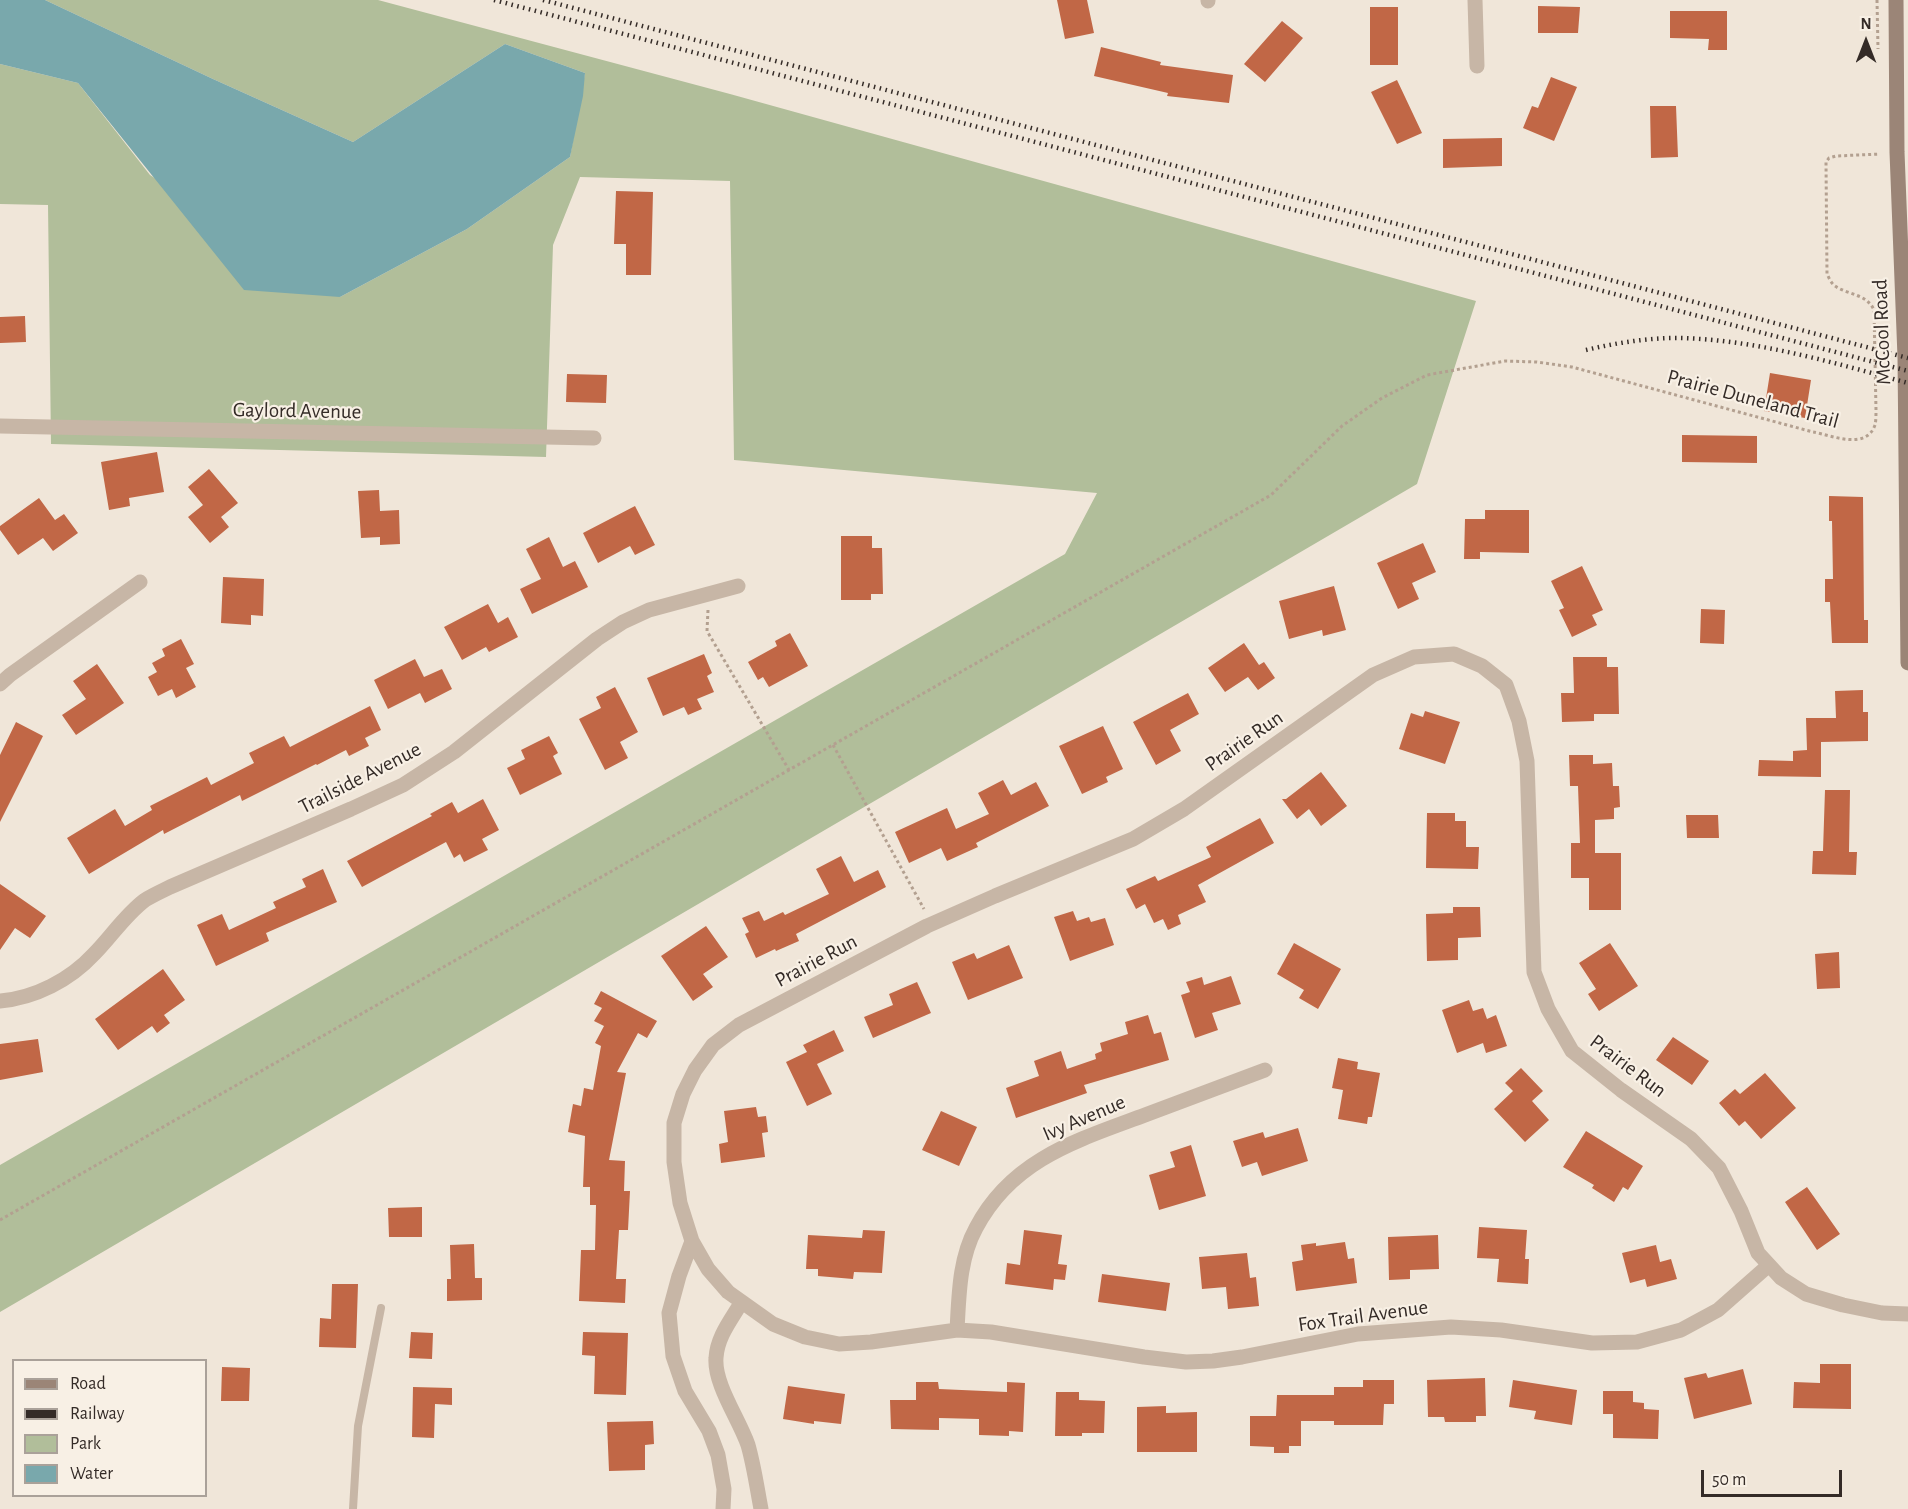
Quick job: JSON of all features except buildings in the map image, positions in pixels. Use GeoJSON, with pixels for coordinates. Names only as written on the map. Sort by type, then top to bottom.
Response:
{"type":"FeatureCollection","features":[{"type":"Feature","properties":{"kind":"street"},"geometry":{"type":"LineString","coordinates":[[1475,0],[1477,66]]}},
{"type":"Feature","properties":{"kind":"street","name":"McCool Road"},"geometry":{"type":"LineString","coordinates":[[1896,0],[1897,152],[1905,293],[1908,663]]}},
{"type":"Feature","properties":{"kind":"street","name":"Gaylord Avenue"},"geometry":{"type":"LineString","coordinates":[[0,426],[594,438]]}},
{"type":"Feature","properties":{"kind":"street"},"geometry":{"type":"LineString","coordinates":[[0,684],[140,582]]}},
{"type":"Feature","properties":{"kind":"street","name":"Trailside Avenue"},"geometry":{"type":"LineString","coordinates":[[0,1001],[38,993],[68,975],[93,956],[125,918],[145,900],[170,886],[351,809],[403,784],[454,752],[597,639],[623,622],[649,610],[738,586]]}},
{"type":"Feature","properties":{"kind":"street","name":"Prairie Run"},"geometry":{"type":"LineString","coordinates":[[950,1331],[839,1344],[805,1337],[772,1324],[741,1303],[708,1269],[692,1241],[680,1203],[674,1161],[674,1123],[683,1094],[695,1070],[713,1045],[739,1025],[932,924],[1133,839],[1184,809],[1373,675],[1414,657],[1454,654],[1482,666],[1506,685],[1519,721],[1527,761],[1534,972],[1548,1009],[1572,1051],[1621,1090],[1691,1139],[1719,1168],[1741,1211],[1758,1253],[1781,1278],[1806,1294],[1844,1305],[1873,1311],[1908,1314]]}},
{"type":"Feature","properties":{"kind":"street","name":"Ivy Avenue"},"geometry":{"type":"LineString","coordinates":[[950,1331],[966,1253],[975,1228],[1011,1182],[1034,1163],[1068,1144],[1265,1070]]}},
{"type":"Feature","properties":{"kind":"street"},"geometry":{"type":"LineString","coordinates":[[692,1241],[669,1313],[674,1356],[685,1390],[709,1431],[718,1455],[724,1489],[723,1509]]}},
{"type":"Feature","properties":{"kind":"street","name":"Fox Trail Avenue"},"geometry":{"type":"LineString","coordinates":[[950,1331],[990,1332],[1186,1362],[1242,1357],[1358,1334],[1451,1327],[1501,1330],[1592,1343],[1637,1342],[1681,1330],[1718,1310],[1769,1265]]}},
{"type":"Feature","properties":{"kind":"street"},"geometry":{"type":"LineString","coordinates":[[741,1303],[720,1338],[716,1358],[717,1374],[739,1420],[748,1446],[761,1509]]}},
{"type":"Feature","properties":{"kind":"lane"},"geometry":{"type":"LineString","coordinates":[[353,1509],[358,1426],[381,1308]]}},
{"type":"Feature","properties":{"kind":"path","name":"Prairie Duneland Trail"},"geometry":{"type":"LineString","coordinates":[[833,745],[1271,495],[1342,426],[1382,398],[1427,375],[1505,361],[1538,362],[1572,367],[1813,432],[1852,440],[1863,438],[1875,425],[1874,309],[1871,303],[1864,298],[1833,285],[1827,274],[1826,162],[1829,158],[1836,156],[1897,152]]}},
{"type":"Feature","properties":{"kind":"path"},"geometry":{"type":"LineString","coordinates":[[708,594],[707,631],[789,770]]}},
{"type":"Feature","properties":{"kind":"path"},"geometry":{"type":"LineString","coordinates":[[0,1220],[833,745],[932,924]]}},
{"type":"Feature","properties":{"kind":"green space"},"geometry":{"type":"Polygon","coordinates":[[[45,0],[378,0],[730,94],[1476,301],[1417,484],[0,1312],[0,1165],[1065,554],[1097,493],[734,460],[730,181],[580,177],[553,245],[546,457],[51,444],[48,205],[0,204],[0,64],[78,83],[150,175],[340,297],[467,229],[570,157],[585,73],[505,44],[353,142],[45,0]]]}},
{"type":"Feature","properties":{"kind":"water"},"geometry":{"type":"Polygon","coordinates":[[[0,0],[45,0],[353,142],[505,44],[585,73],[583,96],[570,157],[467,229],[340,297],[244,290],[78,83],[0,64],[0,0]]]}},
{"type":"Feature","properties":{"kind":"railway"},"geometry":{"type":"LineString","coordinates":[[494,0],[1908,371]]}},
{"type":"Feature","properties":{"kind":"railway"},"geometry":{"type":"LineString","coordinates":[[543,0],[1908,358]]}},
{"type":"Feature","properties":{"kind":"railway"},"geometry":{"type":"LineString","coordinates":[[1586,350],[1654,339],[1706,339],[1794,353],[1908,383]]}}]}
